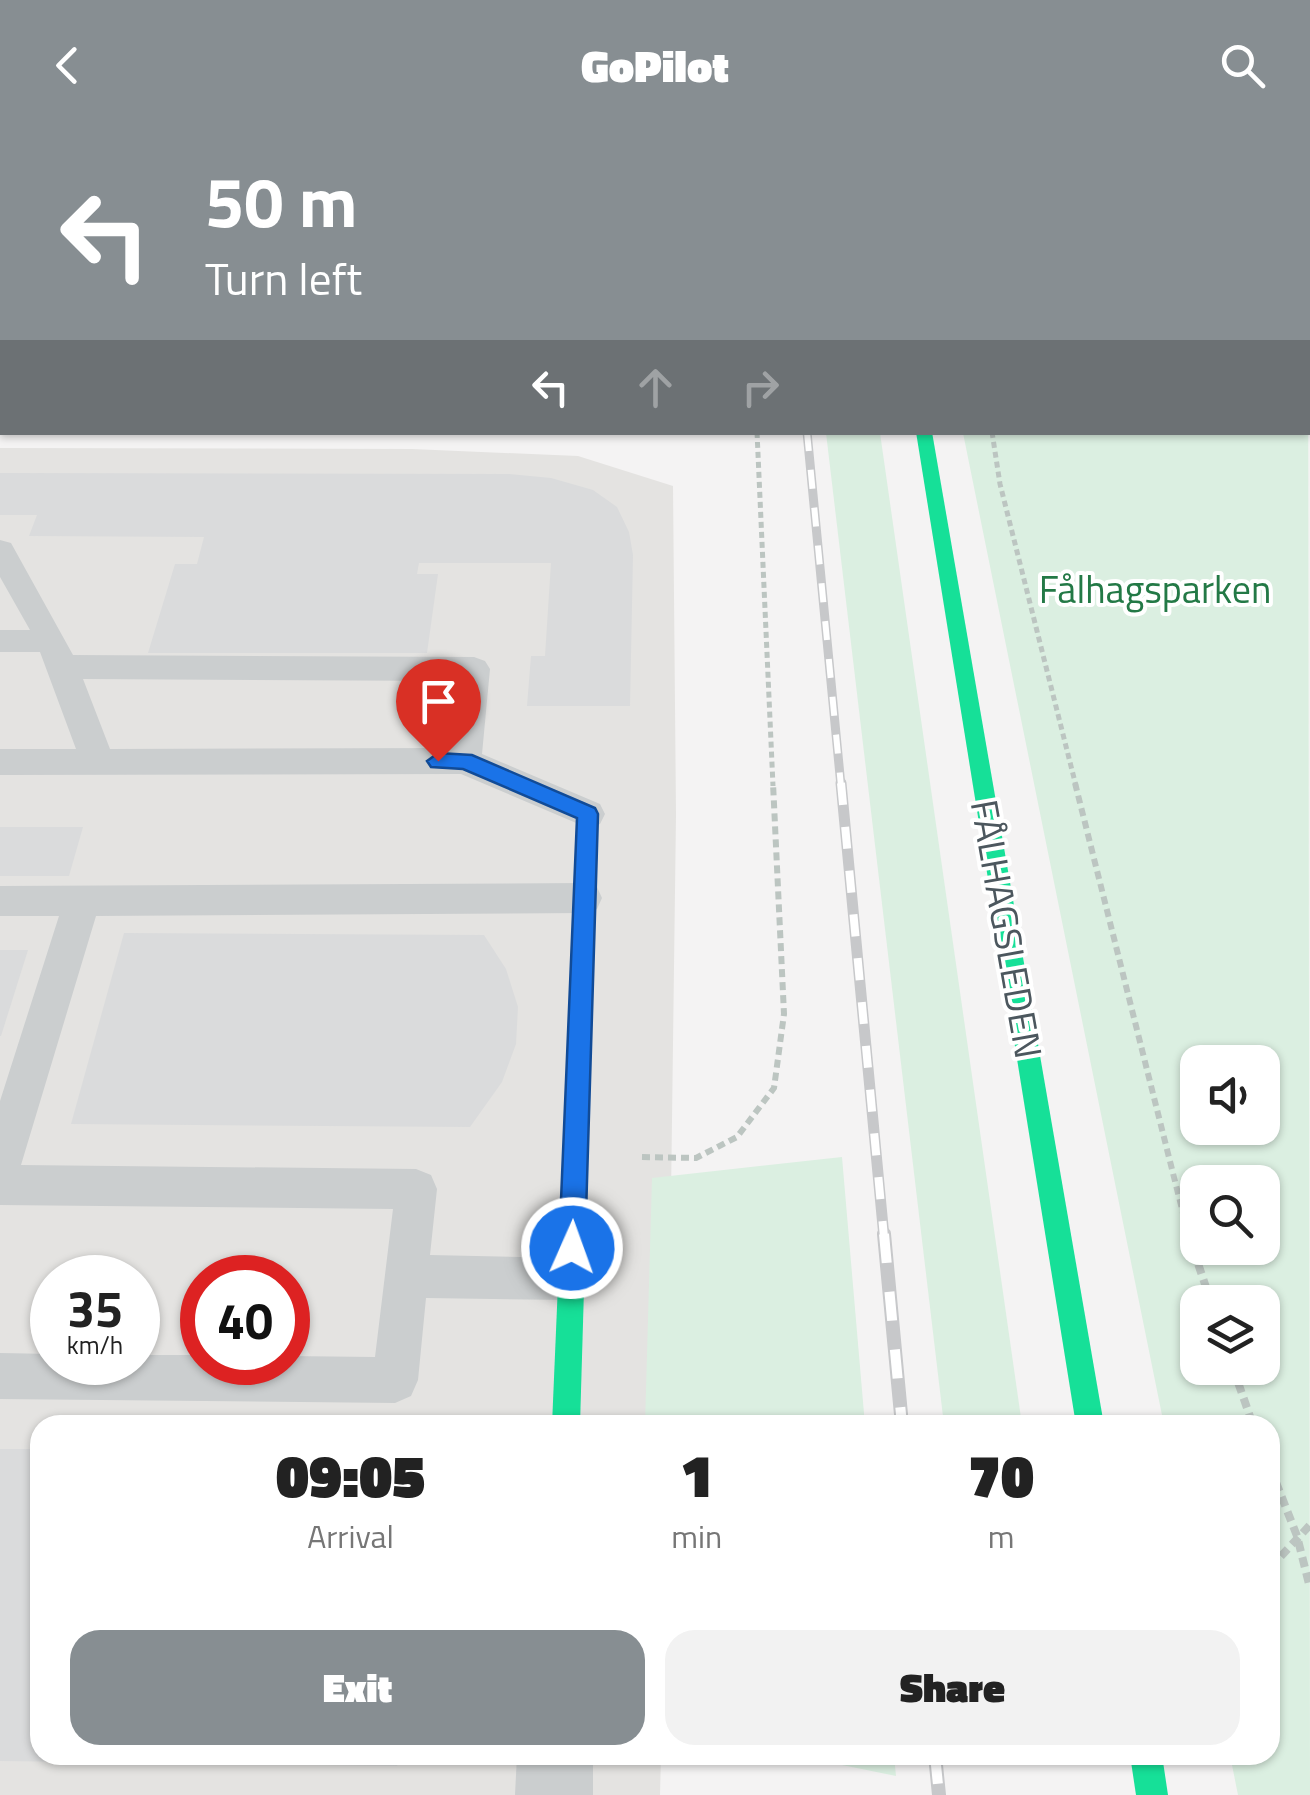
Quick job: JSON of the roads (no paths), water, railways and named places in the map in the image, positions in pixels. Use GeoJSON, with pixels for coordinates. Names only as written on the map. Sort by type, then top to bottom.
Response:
{"type":"FeatureCollection","features":[{"type":"Feature","properties":{"kind":"main road","name":"FÅLHAGSLEDEN"},"geometry":{"type":"LineString","coordinates":[[925,435],[1088,1415]]}},
{"type":"Feature","properties":{"kind":"main road"},"geometry":{"type":"LineString","coordinates":[[566,1415],[588,814]]}},
{"type":"Feature","properties":{"kind":"main road"},"geometry":{"type":"LineString","coordinates":[[1148,1765],[1152,1795]]}},
{"type":"Feature","properties":{"kind":"street"},"geometry":{"type":"LineString","coordinates":[[554,1795],[555,1765]]}},
{"type":"Feature","properties":{"kind":"lane"},"geometry":{"type":"LineString","coordinates":[[0,550],[57,654],[98,762]]}},
{"type":"Feature","properties":{"kind":"lane"},"geometry":{"type":"LineString","coordinates":[[0,641],[57,654],[474,668],[464,761]]}},
{"type":"Feature","properties":{"kind":"lane"},"geometry":{"type":"LineString","coordinates":[[0,762],[464,761],[588,814]]}},
{"type":"Feature","properties":{"kind":"lane"},"geometry":{"type":"LineString","coordinates":[[0,901],[584,898]]}},
{"type":"Feature","properties":{"kind":"lane"},"geometry":{"type":"LineString","coordinates":[[0,1166],[82,900]]}},
{"type":"Feature","properties":{"kind":"lane"},"geometry":{"type":"LineString","coordinates":[[0,1185],[416,1189],[395,1380],[0,1376]]}},
{"type":"Feature","properties":{"kind":"lane"},"geometry":{"type":"LineString","coordinates":[[406,1276],[571,1279]]}},
{"type":"Feature","properties":{"kind":"railway"},"geometry":{"type":"LineString","coordinates":[[807,435],[841,786]]}},
{"type":"Feature","properties":{"kind":"railway"},"geometry":{"type":"LineString","coordinates":[[841,783],[884,1237]]}},
{"type":"Feature","properties":{"kind":"railway"},"geometry":{"type":"LineString","coordinates":[[884,1234],[901,1415]]}},
{"type":"Feature","properties":{"kind":"railway"},"geometry":{"type":"LineString","coordinates":[[936,1765],[939,1795]]}},
{"type":"Feature","properties":{"kind":"park label","name":"Fålhagsparken"},"geometry":{"type":"Point","coordinates":[1155,589]}}]}
